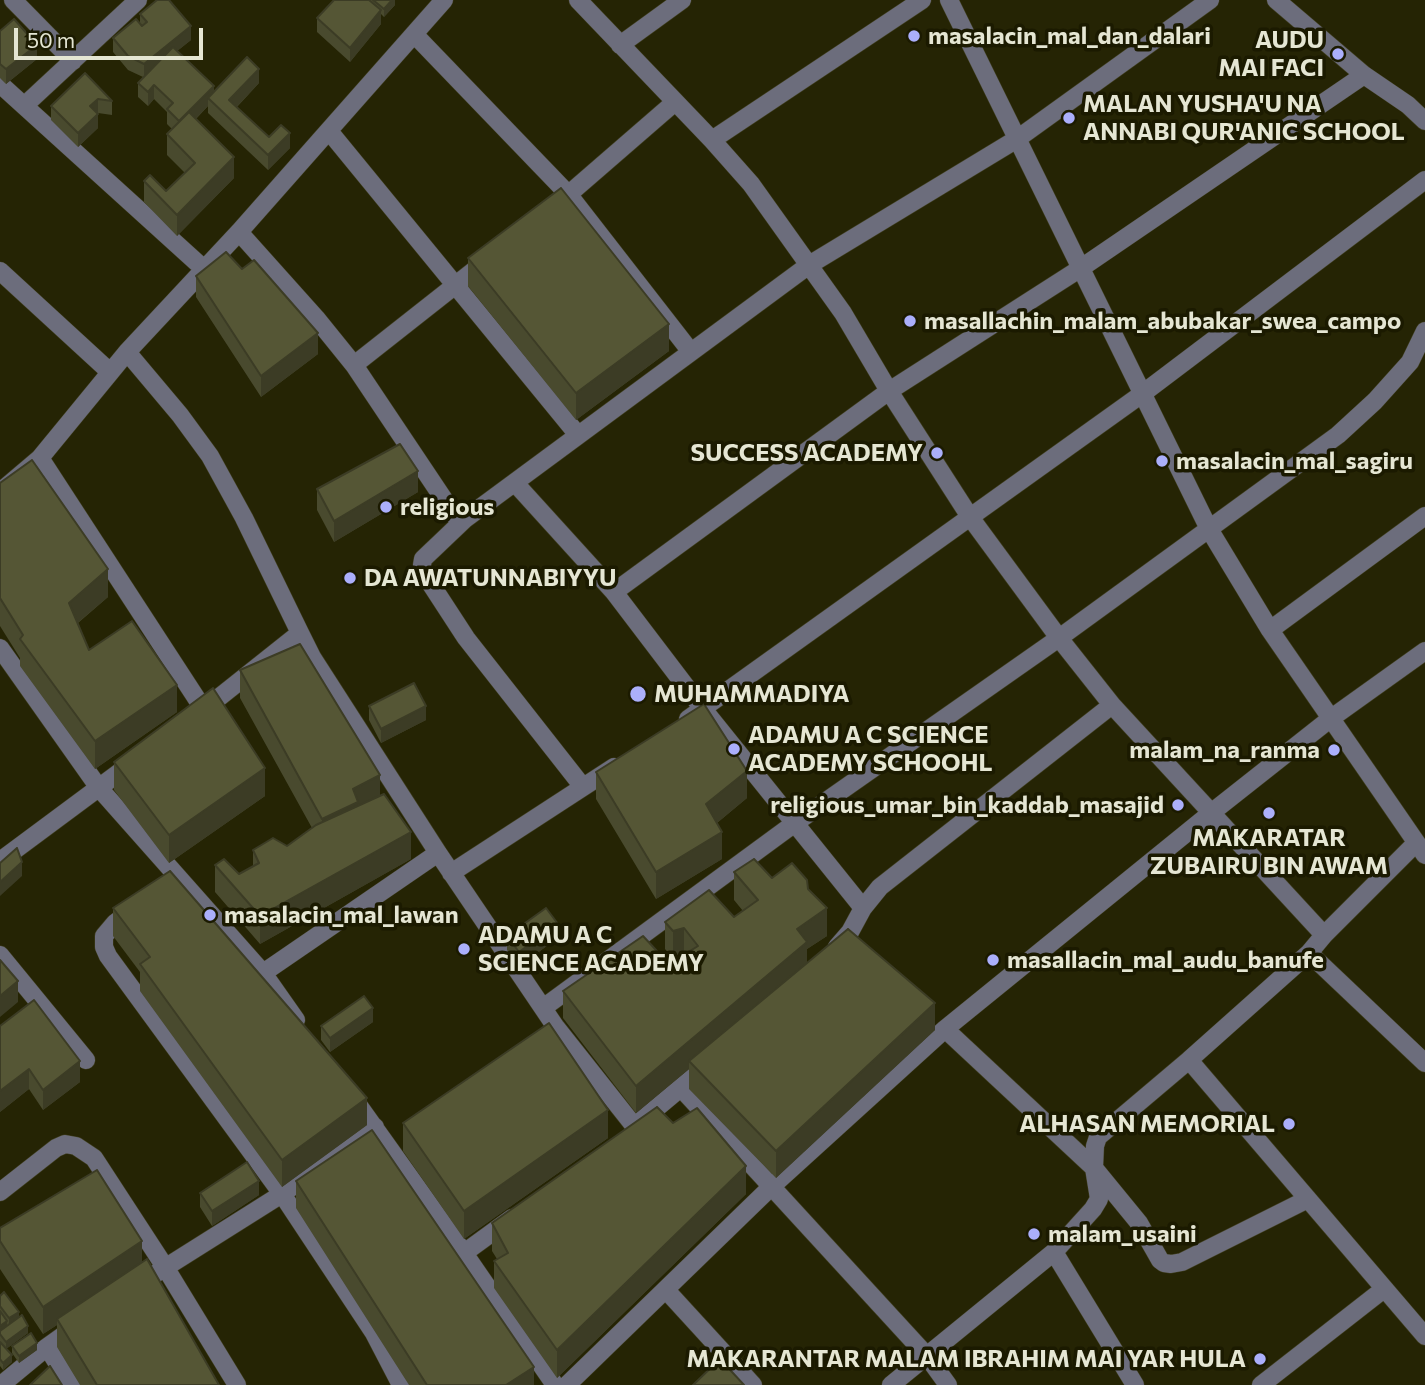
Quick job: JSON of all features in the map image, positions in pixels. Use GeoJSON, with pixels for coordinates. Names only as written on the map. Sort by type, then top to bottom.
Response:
{"type":"FeatureCollection","features":[{"type":"Feature","properties":{"kind":"street"},"geometry":{"type":"LineString","coordinates":[[13,0],[73,61]]}},
{"type":"Feature","properties":{"kind":"street"},"geometry":{"type":"LineString","coordinates":[[25,105],[138,0]]}},
{"type":"Feature","properties":{"kind":"street"},"geometry":{"type":"LineString","coordinates":[[0,492],[40,458],[127,352],[239,232],[444,0]]}},
{"type":"Feature","properties":{"kind":"street"},"geometry":{"type":"LineString","coordinates":[[578,0],[751,184],[842,313],[970,517],[1112,705],[1324,935]]}},
{"type":"Feature","properties":{"kind":"street"},"geometry":{"type":"LineString","coordinates":[[620,45],[682,0]]}},
{"type":"Feature","properties":{"kind":"street"},"geometry":{"type":"LineString","coordinates":[[712,140],[922,0]]}},
{"type":"Feature","properties":{"kind":"street"},"geometry":{"type":"LineString","coordinates":[[891,1385],[1054,1252],[1093,1209],[1099,1199],[1094,1168],[1098,1137],[1189,1060],[1421,849],[1270,630],[1209,529],[949,0]]}},
{"type":"Feature","properties":{"kind":"street"},"geometry":{"type":"LineString","coordinates":[[583,788],[466,638],[423,572],[423,559],[465,519],[809,265],[1017,139],[1210,0]]}},
{"type":"Feature","properties":{"kind":"street"},"geometry":{"type":"LineString","coordinates":[[1276,0],[1364,75],[1408,105],[1425,121]]}},
{"type":"Feature","properties":{"kind":"street"},"geometry":{"type":"LineString","coordinates":[[414,34],[569,195],[691,352]]}},
{"type":"Feature","properties":{"kind":"street"},"geometry":{"type":"LineString","coordinates":[[614,592],[889,391],[1080,268],[1364,75]]}},
{"type":"Feature","properties":{"kind":"street"},"geometry":{"type":"LineString","coordinates":[[0,83],[204,269]]}},
{"type":"Feature","properties":{"kind":"street"},"geometry":{"type":"LineString","coordinates":[[548,211],[675,103]]}},
{"type":"Feature","properties":{"kind":"street"},"geometry":{"type":"LineString","coordinates":[[328,131],[578,435]]}},
{"type":"Feature","properties":{"kind":"street"},"geometry":{"type":"LineString","coordinates":[[670,730],[1142,394],[1425,180]]}},
{"type":"Feature","properties":{"kind":"street"},"geometry":{"type":"LineString","coordinates":[[239,232],[354,365],[455,516],[465,519]]}},
{"type":"Feature","properties":{"kind":"street"},"geometry":{"type":"LineString","coordinates":[[354,365],[496,252]]}},
{"type":"Feature","properties":{"kind":"street"},"geometry":{"type":"LineString","coordinates":[[0,271],[110,372]]}},
{"type":"Feature","properties":{"kind":"street"},"geometry":{"type":"LineString","coordinates":[[543,1008],[795,823],[1059,638],[1338,435],[1376,401],[1410,362],[1425,331]]}},
{"type":"Feature","properties":{"kind":"street"},"geometry":{"type":"LineString","coordinates":[[127,352],[180,415],[209,456],[244,518],[313,657],[451,873],[543,1008],[550,1030],[629,1131],[720,1054]]}},
{"type":"Feature","properties":{"kind":"street"},"geometry":{"type":"LineString","coordinates":[[40,458],[199,714],[300,633]]}},
{"type":"Feature","properties":{"kind":"street"},"geometry":{"type":"LineString","coordinates":[[514,483],[614,592],[703,709],[863,908]]}},
{"type":"Feature","properties":{"kind":"street"},"geometry":{"type":"LineString","coordinates":[[1270,630],[1425,516]]}},
{"type":"Feature","properties":{"kind":"street"},"geometry":{"type":"LineString","coordinates":[[0,648],[99,788],[170,879],[263,974],[303,1028]]}},
{"type":"Feature","properties":{"kind":"street"},"geometry":{"type":"LineString","coordinates":[[568,1385],[771,1187],[946,1029],[1330,719],[1425,651]]}},
{"type":"Feature","properties":{"kind":"street"},"geometry":{"type":"LineString","coordinates":[[825,960],[850,932],[863,908],[880,887],[1112,705]]}},
{"type":"Feature","properties":{"kind":"street"},"geometry":{"type":"LineString","coordinates":[[0,861],[141,757]]}},
{"type":"Feature","properties":{"kind":"street"},"geometry":{"type":"LineString","coordinates":[[451,873],[626,759]]}},
{"type":"Feature","properties":{"kind":"street"},"geometry":{"type":"LineString","coordinates":[[263,974],[438,853]]}},
{"type":"Feature","properties":{"kind":"street"},"geometry":{"type":"LineString","coordinates":[[145,899],[115,923],[104,936],[104,947],[108,956],[282,1194],[374,1333],[401,1385]]}},
{"type":"Feature","properties":{"kind":"street"},"geometry":{"type":"LineString","coordinates":[[1309,953],[1425,1063]]}},
{"type":"Feature","properties":{"kind":"street"},"geometry":{"type":"LineString","coordinates":[[0,955],[86,1059]]}},
{"type":"Feature","properties":{"kind":"street"},"geometry":{"type":"LineString","coordinates":[[946,1029],[1094,1168],[1139,1223],[1164,1263],[1182,1262],[1308,1199]]}},
{"type":"Feature","properties":{"kind":"street"},"geometry":{"type":"LineString","coordinates":[[1189,1060],[1425,1336]]}},
{"type":"Feature","properties":{"kind":"street"},"geometry":{"type":"LineString","coordinates":[[343,1083],[375,1127],[394,1142],[464,1254],[555,1385]]}},
{"type":"Feature","properties":{"kind":"street"},"geometry":{"type":"LineString","coordinates":[[681,1088],[927,1356],[948,1385]]}},
{"type":"Feature","properties":{"kind":"street"},"geometry":{"type":"LineString","coordinates":[[122,1296],[282,1194],[375,1127]]}},
{"type":"Feature","properties":{"kind":"street"},"geometry":{"type":"LineString","coordinates":[[0,1192],[56,1147],[65,1144],[76,1146],[94,1158],[237,1385]]}},
{"type":"Feature","properties":{"kind":"street"},"geometry":{"type":"LineString","coordinates":[[464,1254],[528,1206]]}},
{"type":"Feature","properties":{"kind":"street"},"geometry":{"type":"LineString","coordinates":[[1054,1252],[1135,1385]]}},
{"type":"Feature","properties":{"kind":"street"},"geometry":{"type":"LineString","coordinates":[[1267,1383],[1384,1289]]}},
{"type":"Feature","properties":{"kind":"street"},"geometry":{"type":"LineString","coordinates":[[666,1290],[752,1385]]}},
{"type":"Feature","properties":{"kind":"street"},"geometry":{"type":"LineString","coordinates":[[1,1385],[47,1347],[90,1318]]}},
{"type":"Feature","properties":{"kind":"street"},"geometry":{"type":"LineString","coordinates":[[47,1347],[71,1385]]}},
{"type":"Feature","properties":{"kind":"building"},"geometry":{"type":"Polygon","coordinates":[[[157,0],[169,0],[191,26],[144,64],[128,56],[113,38],[136,19],[142,26],[147,22],[140,14],[157,0]]]}},
{"type":"Feature","properties":{"kind":"building"},"geometry":{"type":"Polygon","coordinates":[[[334,0],[369,0],[381,10],[350,48],[317,18],[334,0]]]}},
{"type":"Feature","properties":{"kind":"building"},"geometry":{"type":"Polygon","coordinates":[[[373,0],[392,0],[384,9],[373,0]]]}},
{"type":"Feature","properties":{"kind":"building"},"geometry":{"type":"Polygon","coordinates":[[[14,19],[37,45],[6,69],[0,64],[0,31],[14,19]]]}},
{"type":"Feature","properties":{"kind":"building"},"geometry":{"type":"Polygon","coordinates":[[[173,47],[214,86],[179,121],[167,109],[173,103],[154,85],[148,92],[138,83],[173,47]]]}},
{"type":"Feature","properties":{"kind":"building"},"geometry":{"type":"Polygon","coordinates":[[[247,57],[259,69],[229,100],[269,137],[281,125],[290,133],[268,155],[208,98],[247,57]]]}},
{"type":"Feature","properties":{"kind":"building"},"geometry":{"type":"Polygon","coordinates":[[[85,73],[112,101],[98,99],[90,106],[98,114],[78,133],[51,106],[85,73]]]}},
{"type":"Feature","properties":{"kind":"building"},"geometry":{"type":"Polygon","coordinates":[[[189,112],[234,157],[177,215],[144,181],[150,175],[166,191],[195,163],[167,134],[189,112]]]}},
{"type":"Feature","properties":{"kind":"building"},"geometry":{"type":"Polygon","coordinates":[[[561,188],[669,324],[576,393],[468,258],[561,188]]]}},
{"type":"Feature","properties":{"kind":"building"},"geometry":{"type":"Polygon","coordinates":[[[226,252],[242,269],[254,260],[318,333],[261,376],[196,276],[226,252]]]}},
{"type":"Feature","properties":{"kind":"building"},"geometry":{"type":"Polygon","coordinates":[[[400,444],[418,471],[334,521],[317,489],[400,444]]]}},
{"type":"Feature","properties":{"kind":"building"},"geometry":{"type":"Polygon","coordinates":[[[32,460],[108,569],[69,603],[89,650],[132,621],[177,685],[95,741],[20,639],[23,635],[0,598],[0,483],[32,460]]]}},
{"type":"Feature","properties":{"kind":"building"},"geometry":{"type":"Polygon","coordinates":[[[300,644],[380,775],[353,789],[358,802],[322,819],[240,670],[300,644]]]}},
{"type":"Feature","properties":{"kind":"building"},"geometry":{"type":"Polygon","coordinates":[[[414,683],[426,706],[381,729],[369,706],[414,683]]]}},
{"type":"Feature","properties":{"kind":"building"},"geometry":{"type":"Polygon","coordinates":[[[213,688],[265,768],[169,835],[114,762],[213,688]]]}},
{"type":"Feature","properties":{"kind":"building"},"geometry":{"type":"Polygon","coordinates":[[[704,704],[747,771],[706,804],[722,832],[656,872],[596,772],[704,704]]]}},
{"type":"Feature","properties":{"kind":"building"},"geometry":{"type":"Polygon","coordinates":[[[384,794],[411,832],[260,916],[215,865],[224,859],[239,874],[259,863],[253,850],[273,838],[287,846],[316,825],[384,794]]]}},
{"type":"Feature","properties":{"kind":"building"},"geometry":{"type":"Polygon","coordinates":[[[17,848],[22,862],[0,882],[0,863],[17,848]]]}},
{"type":"Feature","properties":{"kind":"building"},"geometry":{"type":"Polygon","coordinates":[[[754,859],[772,878],[792,863],[807,880],[808,889],[827,908],[797,929],[807,942],[636,1086],[563,991],[643,936],[669,964],[698,946],[684,928],[673,931],[665,922],[709,890],[734,917],[758,900],[734,872],[754,859]]]}},
{"type":"Feature","properties":{"kind":"building"},"geometry":{"type":"Polygon","coordinates":[[[170,871],[367,1098],[282,1160],[140,964],[150,957],[113,908],[170,871]]]}},
{"type":"Feature","properties":{"kind":"building"},"geometry":{"type":"Polygon","coordinates":[[[546,908],[558,924],[519,952],[507,936],[546,908]]]}},
{"type":"Feature","properties":{"kind":"building"},"geometry":{"type":"Polygon","coordinates":[[[848,929],[935,1003],[776,1151],[689,1061],[848,929]]]}},
{"type":"Feature","properties":{"kind":"building"},"geometry":{"type":"Polygon","coordinates":[[[0,960],[18,981],[0,996],[0,960]]]}},
{"type":"Feature","properties":{"kind":"building"},"geometry":{"type":"Polygon","coordinates":[[[364,996],[373,1008],[330,1038],[321,1026],[364,996]]]}},
{"type":"Feature","properties":{"kind":"building"},"geometry":{"type":"Polygon","coordinates":[[[34,1000],[80,1061],[43,1090],[29,1069],[0,1091],[0,1026],[34,1000]]]}},
{"type":"Feature","properties":{"kind":"building"},"geometry":{"type":"Polygon","coordinates":[[[549,1023],[608,1110],[464,1211],[403,1123],[549,1023]]]}},
{"type":"Feature","properties":{"kind":"building"},"geometry":{"type":"Polygon","coordinates":[[[657,1107],[673,1123],[697,1108],[746,1166],[557,1350],[494,1261],[508,1253],[492,1223],[657,1107]]]}},
{"type":"Feature","properties":{"kind":"building"},"geometry":{"type":"Polygon","coordinates":[[[372,1130],[534,1367],[506,1385],[427,1385],[296,1181],[372,1130]]]}},
{"type":"Feature","properties":{"kind":"building"},"geometry":{"type":"Polygon","coordinates":[[[247,1162],[259,1181],[212,1211],[200,1193],[247,1162]]]}},
{"type":"Feature","properties":{"kind":"building"},"geometry":{"type":"Polygon","coordinates":[[[97,1170],[142,1241],[43,1307],[0,1241],[0,1228],[97,1170]]]}},
{"type":"Feature","properties":{"kind":"building"},"geometry":{"type":"Polygon","coordinates":[[[147,1259],[219,1385],[97,1385],[57,1319],[147,1259]]]}},
{"type":"Feature","properties":{"kind":"building"},"geometry":{"type":"Polygon","coordinates":[[[4,1292],[19,1312],[9,1318],[0,1306],[0,1296],[4,1292]]]}},
{"type":"Feature","properties":{"kind":"building"},"geometry":{"type":"Polygon","coordinates":[[[0,1311],[7,1321],[0,1326],[0,1311]]]}},
{"type":"Feature","properties":{"kind":"building"},"geometry":{"type":"Polygon","coordinates":[[[22,1315],[28,1326],[6,1342],[0,1331],[22,1315]]]}},
{"type":"Feature","properties":{"kind":"building"},"geometry":{"type":"Polygon","coordinates":[[[31,1333],[37,1343],[19,1356],[12,1346],[31,1333]]]}},
{"type":"Feature","properties":{"kind":"building"},"geometry":{"type":"Polygon","coordinates":[[[0,1342],[12,1355],[3,1363],[0,1359],[0,1342]]]}},
{"type":"Feature","properties":{"kind":"building"},"geometry":{"type":"Polygon","coordinates":[[[720,1359],[744,1385],[693,1385],[720,1359]]]}},
{"type":"Feature","properties":{"kind":"building"},"geometry":{"type":"Polygon","coordinates":[[[50,1366],[62,1385],[30,1385],[50,1366]]]}},
{"type":"Feature","properties":{"kind":"place","name":"masalacin_mal_dan_dalari"},"geometry":{"type":"Point","coordinates":[914,36]}},
{"type":"Feature","properties":{"kind":"place","name":"AUDU MAI FACI"},"geometry":{"type":"Point","coordinates":[1338,54]}},
{"type":"Feature","properties":{"kind":"place","name":"MALAN YUSHA'U NA ANNABI QUR'ANIC SCHOOL"},"geometry":{"type":"Point","coordinates":[1069,118]}},
{"type":"Feature","properties":{"kind":"place","name":"masallachin_malam_abubakar_swea_campo"},"geometry":{"type":"Point","coordinates":[910,321]}},
{"type":"Feature","properties":{"kind":"place","name":"SUCCESS ACADEMY"},"geometry":{"type":"Point","coordinates":[937,453]}},
{"type":"Feature","properties":{"kind":"place","name":"masalacin_mal_sagiru"},"geometry":{"type":"Point","coordinates":[1162,461]}},
{"type":"Feature","properties":{"kind":"place","name":"religious"},"geometry":{"type":"Point","coordinates":[386,507]}},
{"type":"Feature","properties":{"kind":"place","name":"DA AWATUNNABIYYU"},"geometry":{"type":"Point","coordinates":[350,578]}},
{"type":"Feature","properties":{"kind":"place","name":"MUHAMMADIYA"},"geometry":{"type":"Point","coordinates":[638,694]}},
{"type":"Feature","properties":{"kind":"place","name":"ADAMU A C SCIENCE ACADEMY SCHOOHL"},"geometry":{"type":"Point","coordinates":[734,749]}},
{"type":"Feature","properties":{"kind":"place","name":"malam_na_ranma"},"geometry":{"type":"Point","coordinates":[1334,750]}},
{"type":"Feature","properties":{"kind":"place","name":"religious_umar_bin_kaddab_masajid"},"geometry":{"type":"Point","coordinates":[1178,805]}},
{"type":"Feature","properties":{"kind":"place","name":"MAKARATAR ZUBAIRU BIN AWAM"},"geometry":{"type":"Point","coordinates":[1269,813]}},
{"type":"Feature","properties":{"kind":"place","name":"masalacin_mal_lawan"},"geometry":{"type":"Point","coordinates":[210,915]}},
{"type":"Feature","properties":{"kind":"place","name":"ADAMU A C SCIENCE ACADEMY"},"geometry":{"type":"Point","coordinates":[464,949]}},
{"type":"Feature","properties":{"kind":"place","name":"masallacin_mal_audu_banufe"},"geometry":{"type":"Point","coordinates":[993,960]}},
{"type":"Feature","properties":{"kind":"place","name":"ALHASAN MEMORIAL"},"geometry":{"type":"Point","coordinates":[1289,1124]}},
{"type":"Feature","properties":{"kind":"place","name":"malam_usaini"},"geometry":{"type":"Point","coordinates":[1034,1234]}},
{"type":"Feature","properties":{"kind":"place","name":"MAKARANTAR MALAM IBRAHIM MAI YAR HULA"},"geometry":{"type":"Point","coordinates":[1260,1359]}}]}
